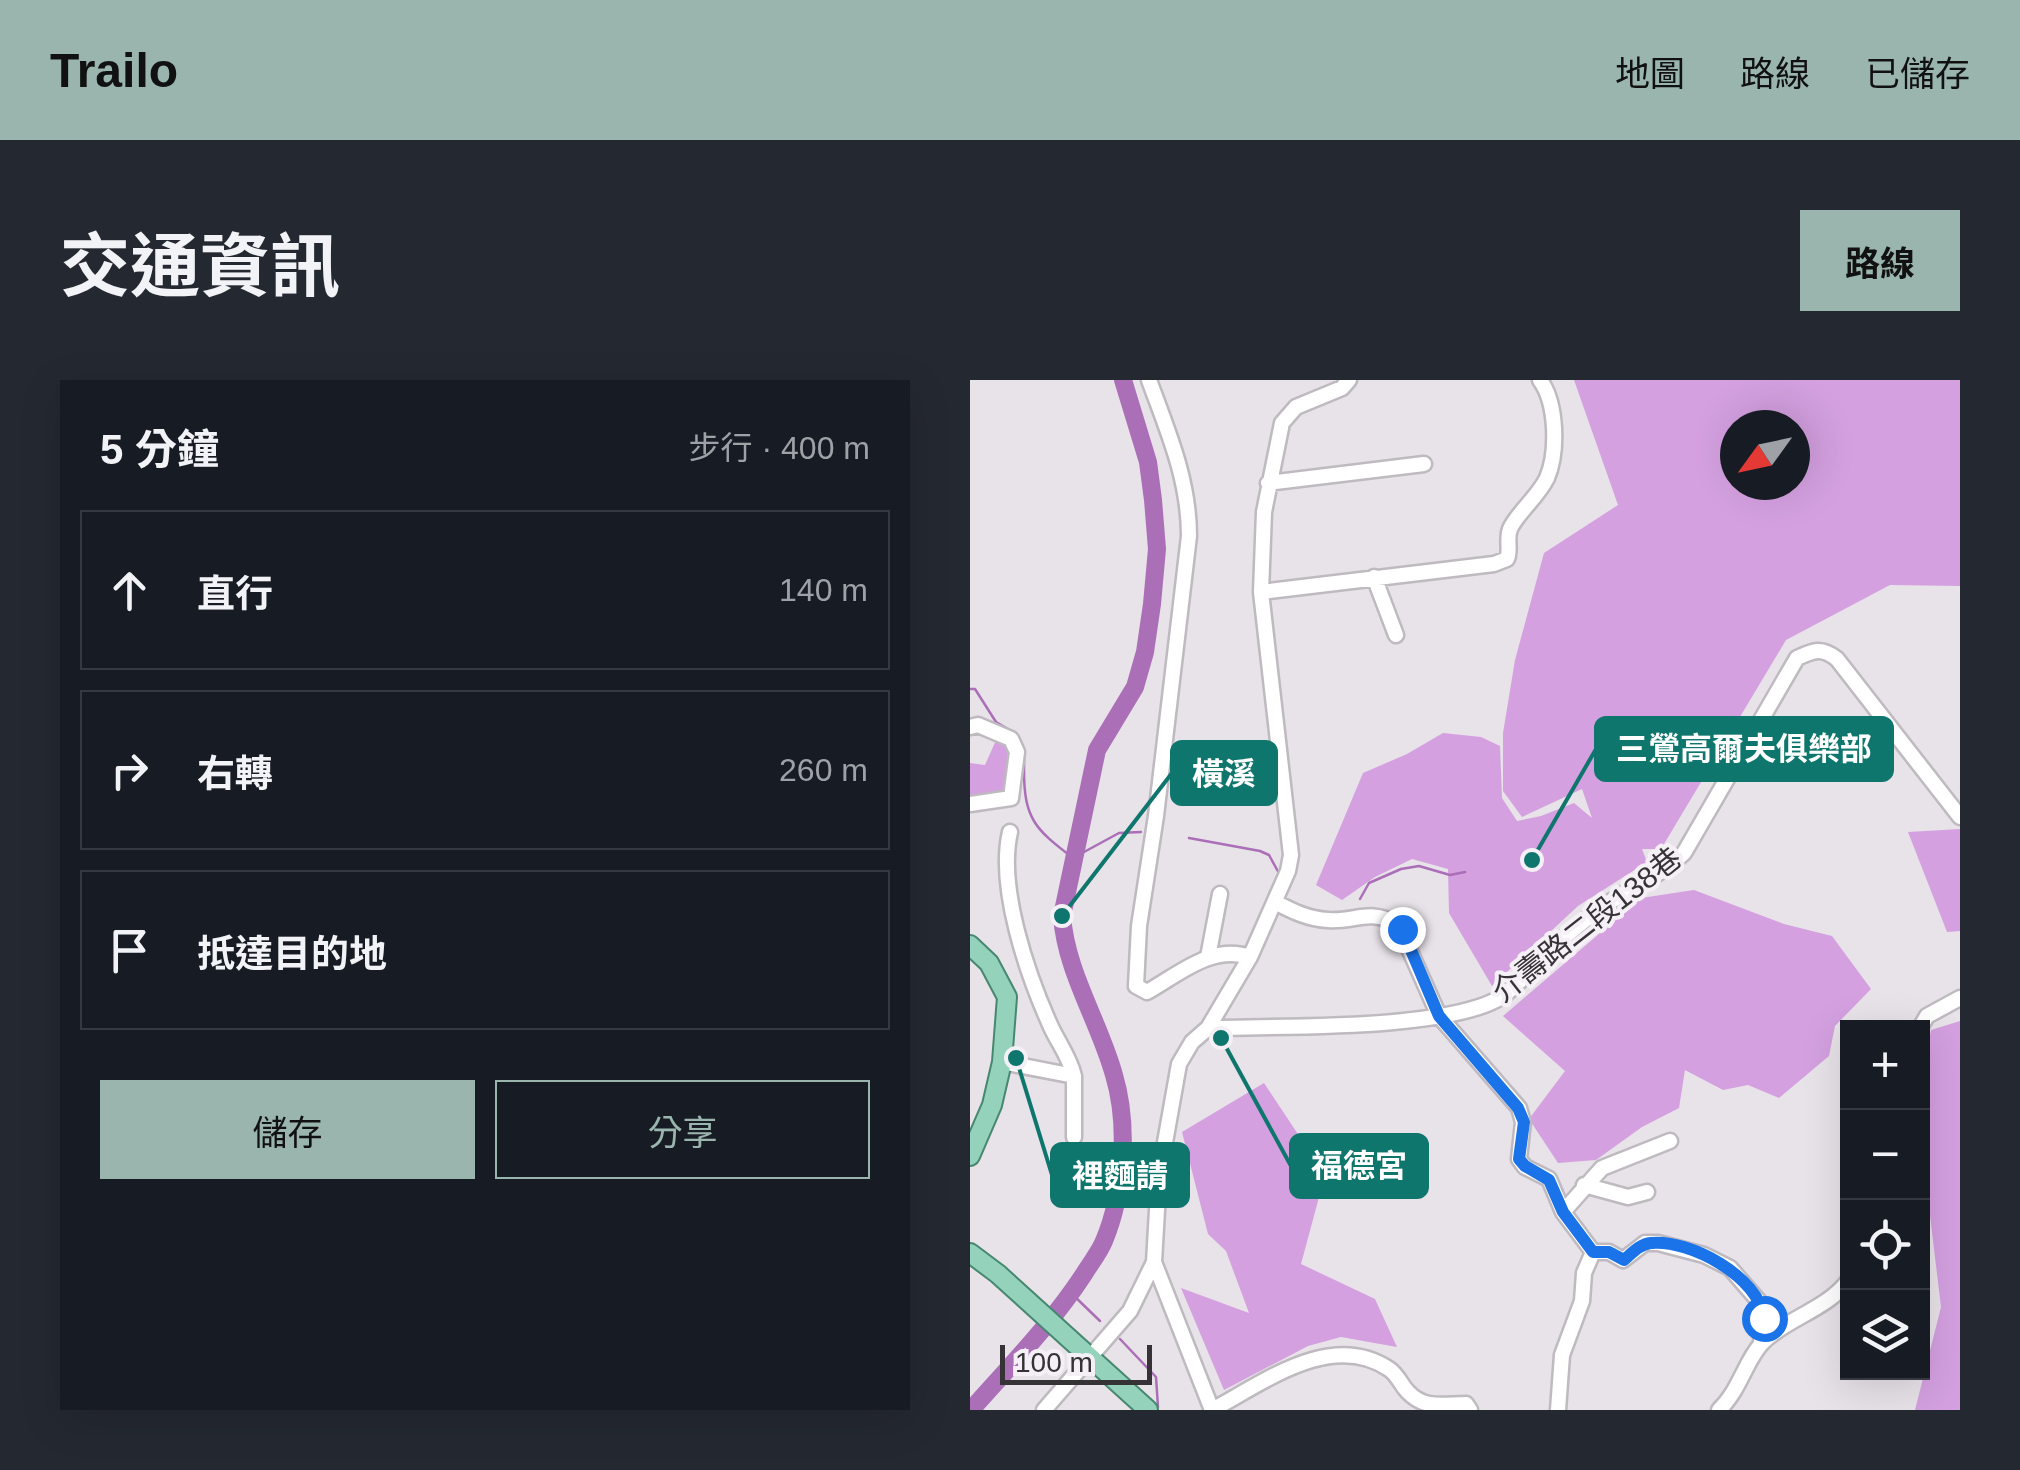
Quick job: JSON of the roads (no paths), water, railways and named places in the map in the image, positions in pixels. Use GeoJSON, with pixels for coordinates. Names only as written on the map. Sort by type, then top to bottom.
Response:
{"type":"FeatureCollection","features":[{"type":"Feature","properties":{"kind":"main road"},"geometry":{"type":"LineString","coordinates":[[970,945],[989,962],[1007,997],[1002,1062],[992,1105],[970,1156]]}},
{"type":"Feature","properties":{"kind":"main road"},"geometry":{"type":"LineString","coordinates":[[970,1253],[1083,1357],[1148,1410]]}},
{"type":"Feature","properties":{"kind":"main road"},"geometry":{"type":"LineString","coordinates":[[970,1267],[994,1278]]}},
{"type":"Feature","properties":{"kind":"main road"},"geometry":{"type":"LineString","coordinates":[[1083,1357],[1130,1410]]}},
{"type":"Feature","properties":{"kind":"street"},"geometry":{"type":"LineString","coordinates":[[1149,380],[1190,501],[1190,536],[1139,926],[1136,986],[1146,992],[1208,957],[1233,952],[1250,957]]}},
{"type":"Feature","properties":{"kind":"street"},"geometry":{"type":"LineString","coordinates":[[1044,1410],[1083,1357],[1136,1303],[1154,1262],[1159,1176],[1178,1064],[1192,1042],[1208,1028],[1250,957],[1291,855],[1261,592],[1261,542],[1268,483],[1278,436],[1288,414],[1307,401],[1342,388],[1349,380]]}},
{"type":"Feature","properties":{"kind":"street"},"geometry":{"type":"LineString","coordinates":[[1261,592],[1494,564],[1507,559],[1510,529],[1527,510],[1550,468],[1554,409],[1540,380]]}},
{"type":"Feature","properties":{"kind":"street"},"geometry":{"type":"LineString","coordinates":[[1268,483],[1424,464]]}},
{"type":"Feature","properties":{"kind":"street"},"geometry":{"type":"LineString","coordinates":[[1374,577],[1396,635]]}},
{"type":"Feature","properties":{"kind":"street","name":"介壽路二段138巷"},"geometry":{"type":"LineString","coordinates":[[1208,1028],[1348,1024],[1439,1016],[1478,1009],[1504,995],[1551,949],[1602,908],[1673,864],[1684,853],[1797,658],[1814,650],[1827,651],[1837,659],[1960,817]]}},
{"type":"Feature","properties":{"kind":"street"},"geometry":{"type":"LineString","coordinates":[[970,727],[978,725],[1011,739],[1017,752],[1011,798],[970,804]]}},
{"type":"Feature","properties":{"kind":"street"},"geometry":{"type":"LineString","coordinates":[[1010,832],[1007,845],[1014,916],[1051,1027],[1071,1063],[1074,1137]]}},
{"type":"Feature","properties":{"kind":"street"},"geometry":{"type":"LineString","coordinates":[[1208,957],[1220,894]]}},
{"type":"Feature","properties":{"kind":"street"},"geometry":{"type":"LineString","coordinates":[[1275,902],[1298,915],[1322,920],[1369,914],[1398,924],[1439,1016],[1514,1100],[1524,1122],[1519,1159],[1549,1180],[1563,1212],[1593,1252]]}},
{"type":"Feature","properties":{"kind":"street"},"geometry":{"type":"LineString","coordinates":[[1925,1020],[1960,998]]}},
{"type":"Feature","properties":{"kind":"street"},"geometry":{"type":"LineString","coordinates":[[1002,1062],[1074,1076]]}},
{"type":"Feature","properties":{"kind":"street"},"geometry":{"type":"LineString","coordinates":[[1563,1212],[1584,1184],[1610,1163],[1670,1141]]}},
{"type":"Feature","properties":{"kind":"street"},"geometry":{"type":"LineString","coordinates":[[1584,1184],[1628,1197],[1647,1192]]}},
{"type":"Feature","properties":{"kind":"street"},"geometry":{"type":"LineString","coordinates":[[1593,1252],[1609,1252],[1624,1260],[1645,1243],[1658,1243],[1704,1256],[1730,1268],[1763,1306],[1761,1343],[1739,1386],[1719,1410]]}},
{"type":"Feature","properties":{"kind":"street"},"geometry":{"type":"LineString","coordinates":[[1558,1410],[1562,1355],[1582,1302],[1584,1273],[1593,1252]]}},
{"type":"Feature","properties":{"kind":"street"},"geometry":{"type":"LineString","coordinates":[[1154,1262],[1212,1410],[1294,1366],[1348,1354],[1384,1366],[1410,1395],[1424,1404],[1466,1404],[1470,1410]]}},
{"type":"Feature","properties":{"kind":"street"},"geometry":{"type":"LineString","coordinates":[[1761,1343],[1840,1288]]}},
{"type":"Feature","properties":{"kind":"waterway"},"geometry":{"type":"LineString","coordinates":[[971,1410],[1072,1292],[1104,1241],[1120,1181],[1123,1137],[1119,1095],[1108,1055],[1076,977],[1062,916],[1097,750],[1135,687],[1152,604],[1157,549],[1153,500],[1148,462],[1123,380]]}},
{"type":"Feature","properties":{"kind":"waterway"},"geometry":{"type":"LineString","coordinates":[[970,689],[975,689],[996,722],[1013,732]]}},
{"type":"Feature","properties":{"kind":"waterway"},"geometry":{"type":"LineString","coordinates":[[1019,738],[1029,812],[1049,839],[1073,858],[1119,833],[1141,832]]}},
{"type":"Feature","properties":{"kind":"waterway"},"geometry":{"type":"LineString","coordinates":[[1189,838],[1260,851],[1269,855],[1280,875]]}},
{"type":"Feature","properties":{"kind":"waterway"},"geometry":{"type":"LineString","coordinates":[[1360,899],[1369,883],[1401,869],[1419,866],[1450,875],[1465,872]]}},
{"type":"Feature","properties":{"kind":"waterway"},"geometry":{"type":"LineString","coordinates":[[1071,1293],[1100,1321]]}},
{"type":"Feature","properties":{"kind":"waterway"},"geometry":{"type":"LineString","coordinates":[[1120,1339],[1156,1377],[1158,1407]]}},
{"type":"Feature","properties":{"kind":"place","name":"三鶯高爾夫俱樂部"},"geometry":{"type":"Point","coordinates":[1532,860]}},
{"type":"Feature","properties":{"kind":"place","name":"橫溪"},"geometry":{"type":"Point","coordinates":[1062,916]}},
{"type":"Feature","properties":{"kind":"place","name":"福德宮"},"geometry":{"type":"Point","coordinates":[1221,1038]}},
{"type":"Feature","properties":{"kind":"place","name":"裡麵請"},"geometry":{"type":"Point","coordinates":[1016,1058]}}]}
